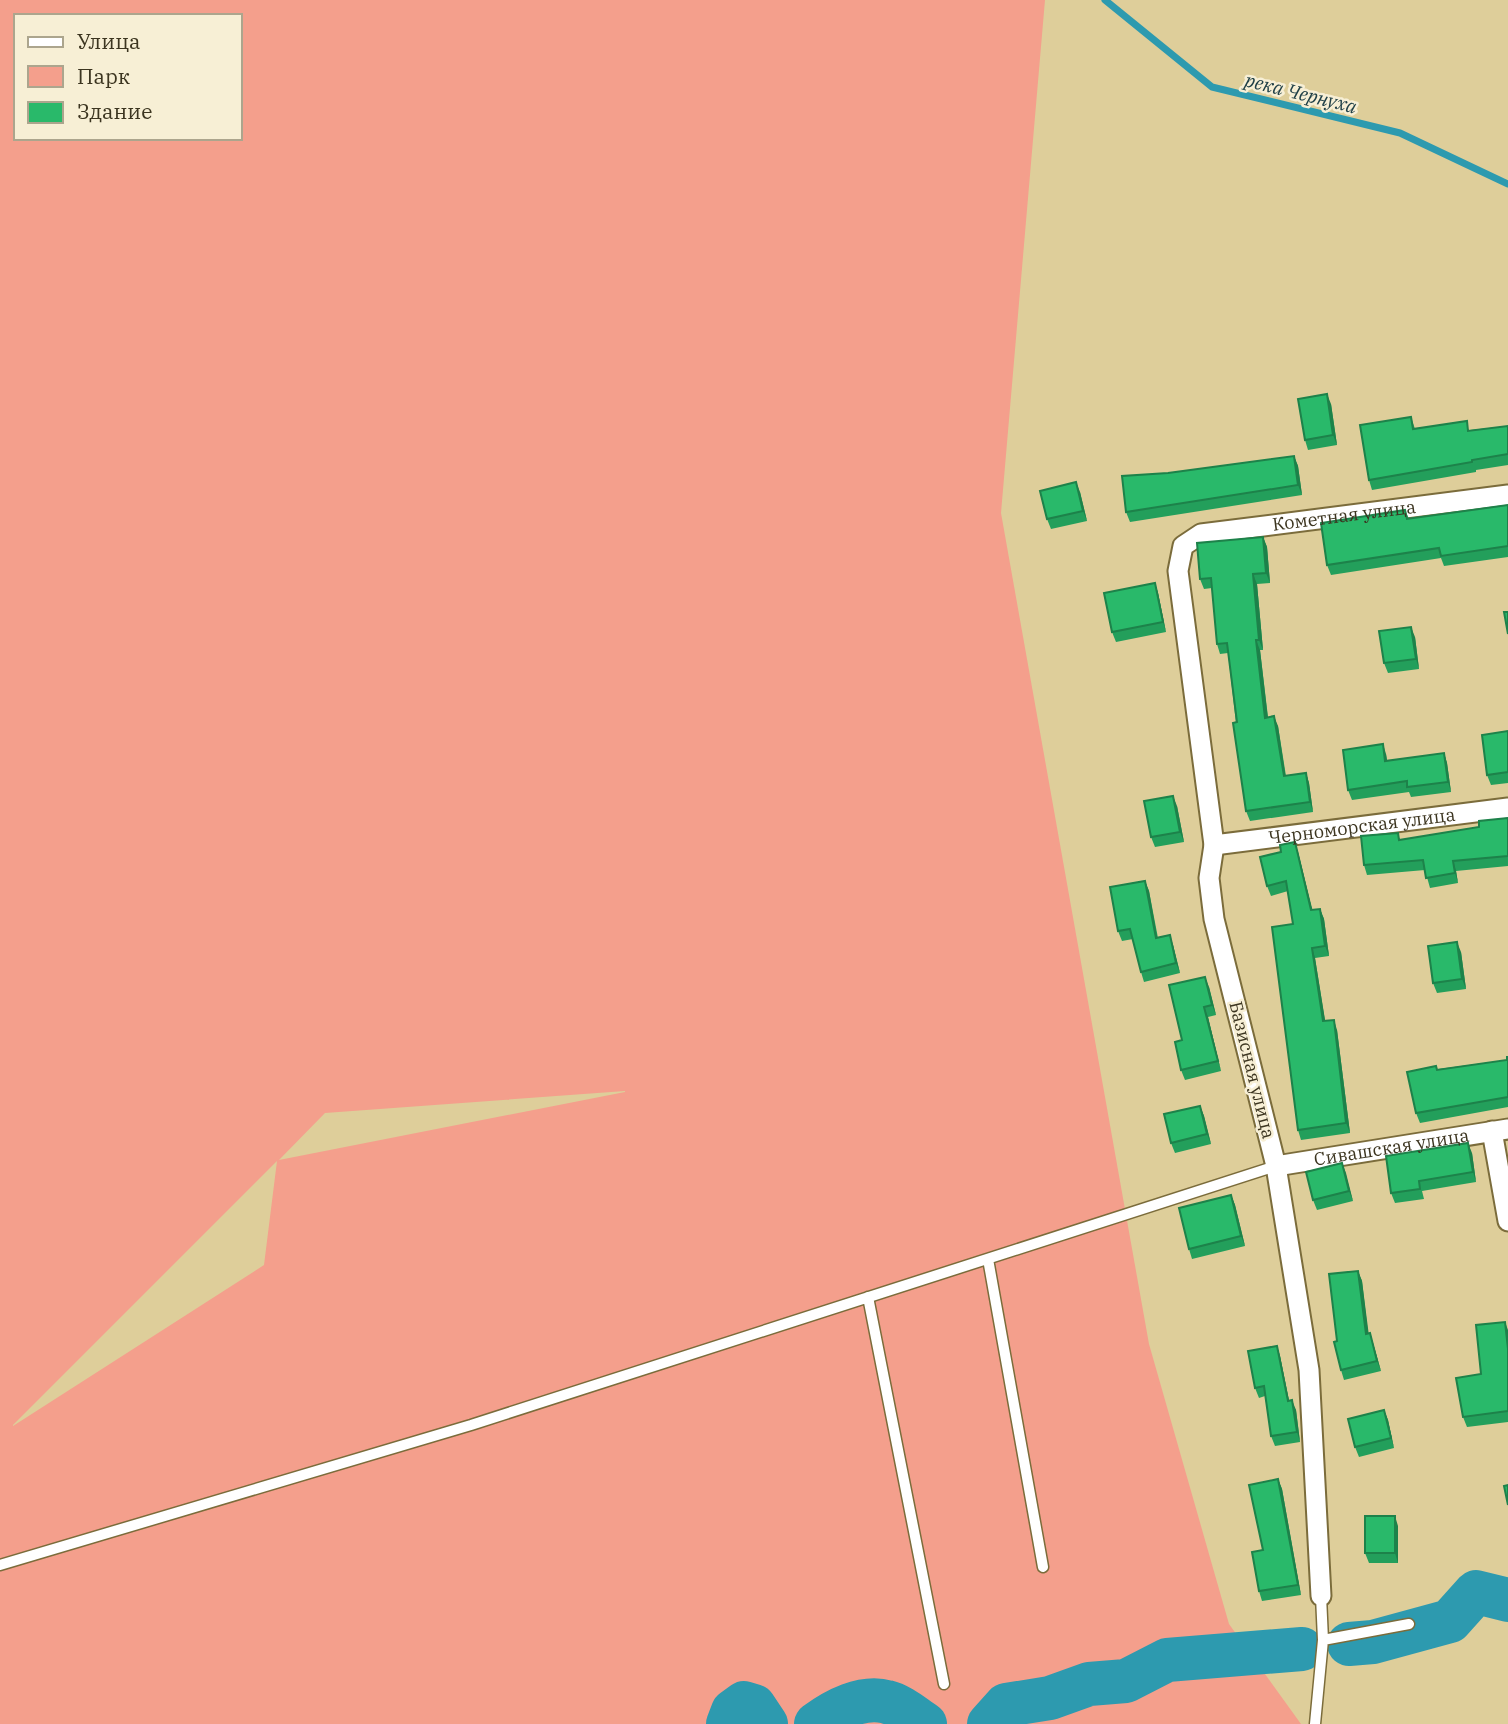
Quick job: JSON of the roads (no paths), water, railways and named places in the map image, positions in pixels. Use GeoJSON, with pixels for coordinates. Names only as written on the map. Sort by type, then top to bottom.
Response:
{"type":"FeatureCollection","features":[{"type":"Feature","properties":{"kind":"street","name":"Кометная улица"},"geometry":{"type":"LineString","coordinates":[[1183,546],[1201,534],[1508,495]]}},
{"type":"Feature","properties":{"kind":"street","name":"Базисная улица"},"geometry":{"type":"LineString","coordinates":[[1183,546],[1178,570],[1214,845],[1209,878],[1213,919],[1276,1166],[1309,1370],[1321,1596]]}},
{"type":"Feature","properties":{"kind":"street","name":"Черноморская улица"},"geometry":{"type":"LineString","coordinates":[[1214,845],[1508,808]]}},
{"type":"Feature","properties":{"kind":"street","name":"Сивашская улица"},"geometry":{"type":"LineString","coordinates":[[1276,1166],[1500,1130]]}},
{"type":"Feature","properties":{"kind":"street"},"geometry":{"type":"LineString","coordinates":[[1500,1130],[1508,1221]]}},
{"type":"Feature","properties":{"kind":"lane"},"geometry":{"type":"LineString","coordinates":[[0,1565],[471,1425],[1276,1166]]}},
{"type":"Feature","properties":{"kind":"lane"},"geometry":{"type":"LineString","coordinates":[[988,1259],[1043,1567]]}},
{"type":"Feature","properties":{"kind":"lane"},"geometry":{"type":"LineString","coordinates":[[868,1297],[944,1684]]}},
{"type":"Feature","properties":{"kind":"lane"},"geometry":{"type":"LineString","coordinates":[[1315,1724],[1323,1640],[1321,1596]]}},
{"type":"Feature","properties":{"kind":"lane"},"geometry":{"type":"LineString","coordinates":[[1323,1640],[1409,1624]]}},
{"type":"Feature","properties":{"kind":"waterway","name":"река Чернуха"},"geometry":{"type":"LineString","coordinates":[[1105,0],[1212,87],[1400,133],[1508,184]]}},
{"type":"Feature","properties":{"kind":"waterway"},"geometry":{"type":"LineString","coordinates":[[1349,1644],[1373,1642],[1450,1621],[1476,1592],[1508,1600]]}},
{"type":"Feature","properties":{"kind":"waterway"},"geometry":{"type":"LineString","coordinates":[[989,1724],[1006,1705],[1050,1698],[1089,1684],[1126,1681],[1167,1660],[1302,1649]]}},
{"type":"Feature","properties":{"kind":"waterway"},"geometry":{"type":"LineString","coordinates":[[816,1724],[850,1705],[878,1700],[897,1706],[925,1724]]}},
{"type":"Feature","properties":{"kind":"waterway"},"geometry":{"type":"LineString","coordinates":[[728,1724],[733,1711],[744,1703],[754,1706],[766,1724]]}}]}
